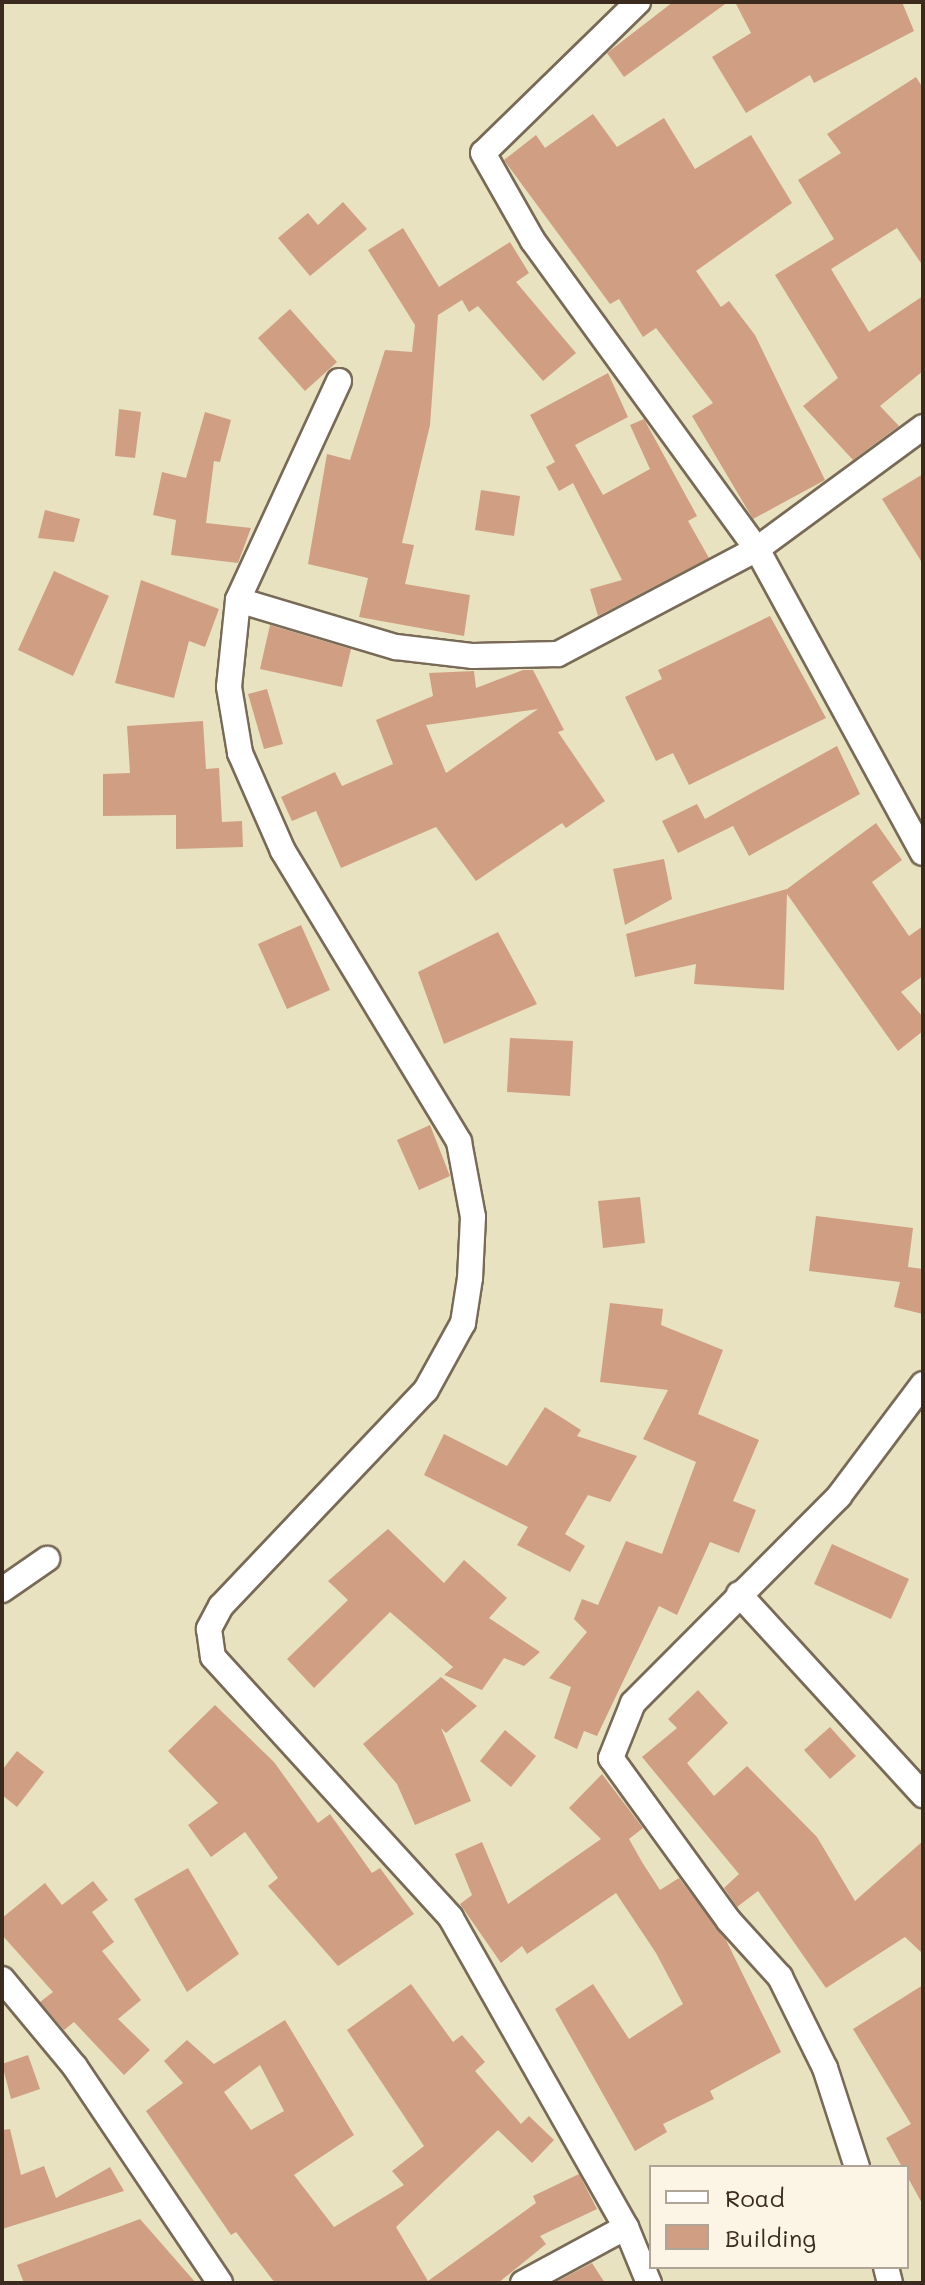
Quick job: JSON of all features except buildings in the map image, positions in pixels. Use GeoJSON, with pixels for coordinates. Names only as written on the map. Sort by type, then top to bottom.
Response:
{"type":"FeatureCollection","features":[{"type":"Feature","properties":{"kind":"street"},"geometry":{"type":"LineString","coordinates":[[638,2],[483,153],[533,241],[757,549],[923,853]]}},
{"type":"Feature","properties":{"kind":"street"},"geometry":{"type":"LineString","coordinates":[[339,381],[238,600],[229,687],[240,753],[283,851],[459,1142],[473,1217],[463,1323],[426,1390],[221,1606],[209,1629],[213,1657],[451,1918],[626,2227],[649,2283]]}},
{"type":"Feature","properties":{"kind":"street"},"geometry":{"type":"LineString","coordinates":[[238,600],[396,647],[473,656],[558,654],[757,549],[923,427]]}},
{"type":"Feature","properties":{"kind":"street"},"geometry":{"type":"LineString","coordinates":[[856,2165],[825,2068],[780,1977],[729,1921],[611,1758],[633,1703],[839,1496],[923,1384]]}},
{"type":"Feature","properties":{"kind":"street"},"geometry":{"type":"LineString","coordinates":[[2,1590],[47,1559]]}},
{"type":"Feature","properties":{"kind":"street"},"geometry":{"type":"LineString","coordinates":[[739,1594],[923,1795]]}},
{"type":"Feature","properties":{"kind":"street"},"geometry":{"type":"LineString","coordinates":[[2,1979],[75,2067],[220,2283]]}},
{"type":"Feature","properties":{"kind":"street"},"geometry":{"type":"LineString","coordinates":[[523,2283],[626,2227]]}}]}
